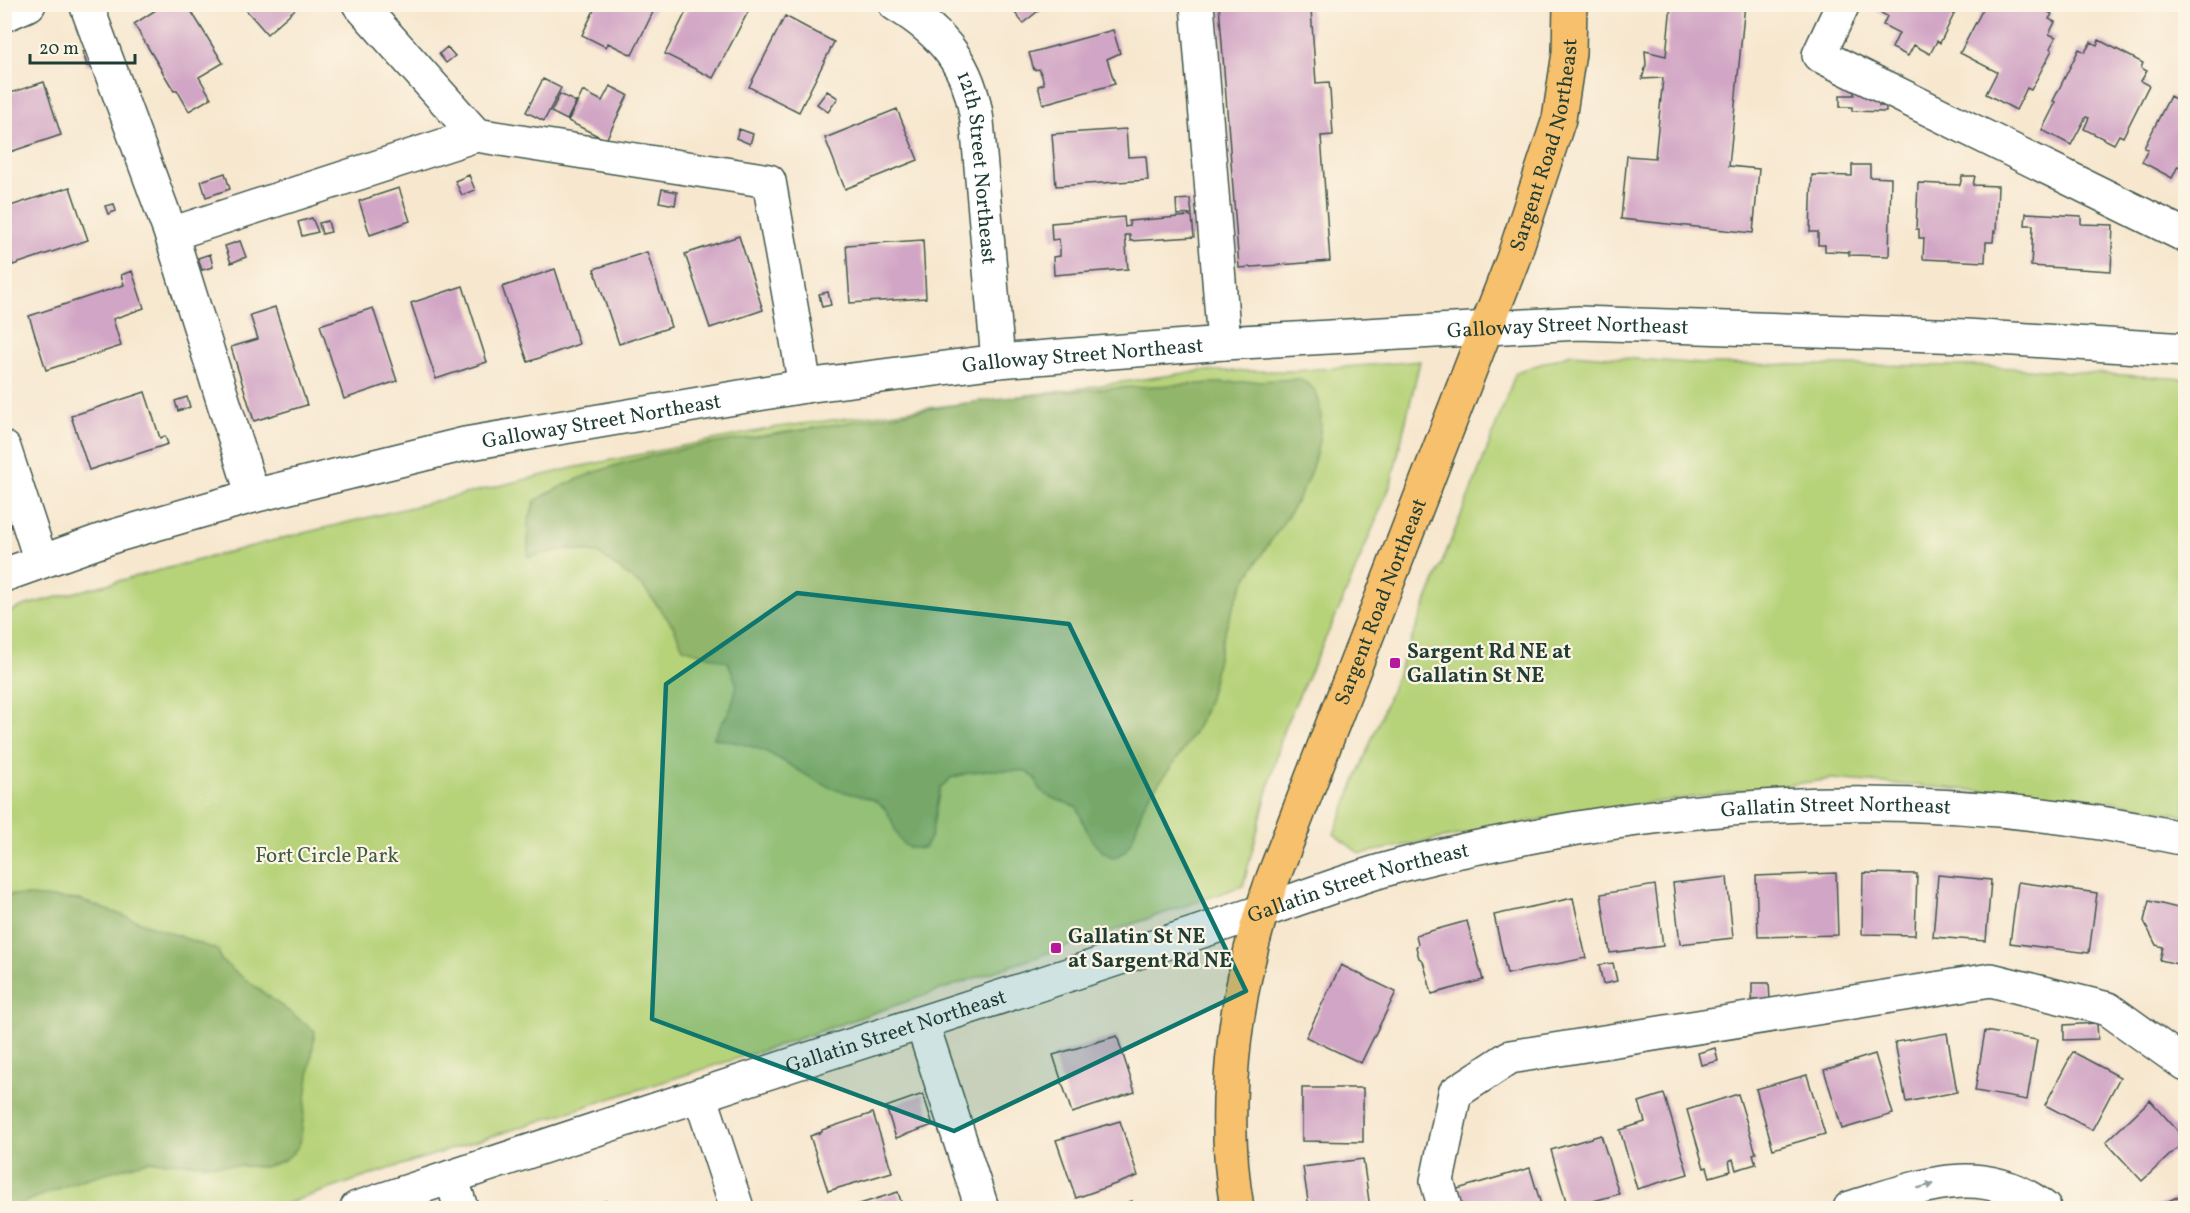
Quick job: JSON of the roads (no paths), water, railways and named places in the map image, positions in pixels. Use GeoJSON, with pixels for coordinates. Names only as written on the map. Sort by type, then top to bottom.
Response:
{"type":"FeatureCollection","features":[{"type":"Feature","properties":{"kind":"main road","name":"Sargent Road Northeast"},"geometry":{"type":"LineString","coordinates":[[1237,1209],[1232,1156],[1232,1077],[1242,996],[1262,911],[1277,867],[1510,267],[1555,135],[1566,75],[1570,4]]}},
{"type":"Feature","properties":{"kind":"street"},"geometry":{"type":"LineString","coordinates":[[4,15],[29,4]]}},
{"type":"Feature","properties":{"kind":"street"},"geometry":{"type":"LineString","coordinates":[[86,4],[171,234],[253,496]]}},
{"type":"Feature","properties":{"kind":"street"},"geometry":{"type":"LineString","coordinates":[[359,4],[476,135]]}},
{"type":"Feature","properties":{"kind":"street","name":"12th Street Northeast"},"geometry":{"type":"LineString","coordinates":[[895,4],[916,17],[944,42],[958,62],[972,96],[977,121],[998,361]]}},
{"type":"Feature","properties":{"kind":"street"},"geometry":{"type":"LineString","coordinates":[[1197,4],[1224,343]]}},
{"type":"Feature","properties":{"kind":"street"},"geometry":{"type":"LineString","coordinates":[[1843,4],[1819,55],[2186,236]]}},
{"type":"Feature","properties":{"kind":"street"},"geometry":{"type":"LineString","coordinates":[[171,234],[476,135],[769,181],[805,386]]}},
{"type":"Feature","properties":{"kind":"street","name":"Galloway Street Northeast"},"geometry":{"type":"LineString","coordinates":[[4,574],[114,536],[253,496],[465,444],[805,386],[998,361],[1224,343],[1579,323],[1966,336],[2186,350]]}},
{"type":"Feature","properties":{"kind":"street"},"geometry":{"type":"LineString","coordinates":[[4,448],[41,561]]}},
{"type":"Feature","properties":{"kind":"street","name":"Gallatin Street Northeast"},"geometry":{"type":"LineString","coordinates":[[357,1209],[1377,872],[1443,855],[1645,817],[1734,807],[1866,803],[1977,808],[2083,819],[2186,839]]}},
{"type":"Feature","properties":{"kind":"street"},"geometry":{"type":"LineString","coordinates":[[1445,1209],[1437,1181],[1455,1093],[1510,1057],[1991,981],[2108,1009],[2186,1065]]}},
{"type":"Feature","properties":{"kind":"street"},"geometry":{"type":"LineString","coordinates":[[922,1023],[982,1209]]}},
{"type":"Feature","properties":{"kind":"street"},"geometry":{"type":"LineString","coordinates":[[700,1095],[737,1209]]}},
{"type":"Feature","properties":{"kind":"street"},"geometry":{"type":"LineString","coordinates":[[451,1177],[461,1209]]}},
{"type":"Feature","properties":{"kind":"street"},"geometry":{"type":"LineString","coordinates":[[1850,1209],[1929,1184],[1962,1180],[2004,1187],[2024,1195],[2044,1209]]}},
{"type":"Feature","properties":{"kind":"place","name":"Sargent Rd NE at Gallatin St NE"},"geometry":{"type":"Point","coordinates":[1395,663]}},
{"type":"Feature","properties":{"kind":"place","name":"Gallatin St NE at Sargent Rd NE"},"geometry":{"type":"Point","coordinates":[1056,948]}},
{"type":"Feature","properties":{"kind":"park label","name":"Fort Circle Park"},"geometry":{"type":"Point","coordinates":[327,855]}}]}
